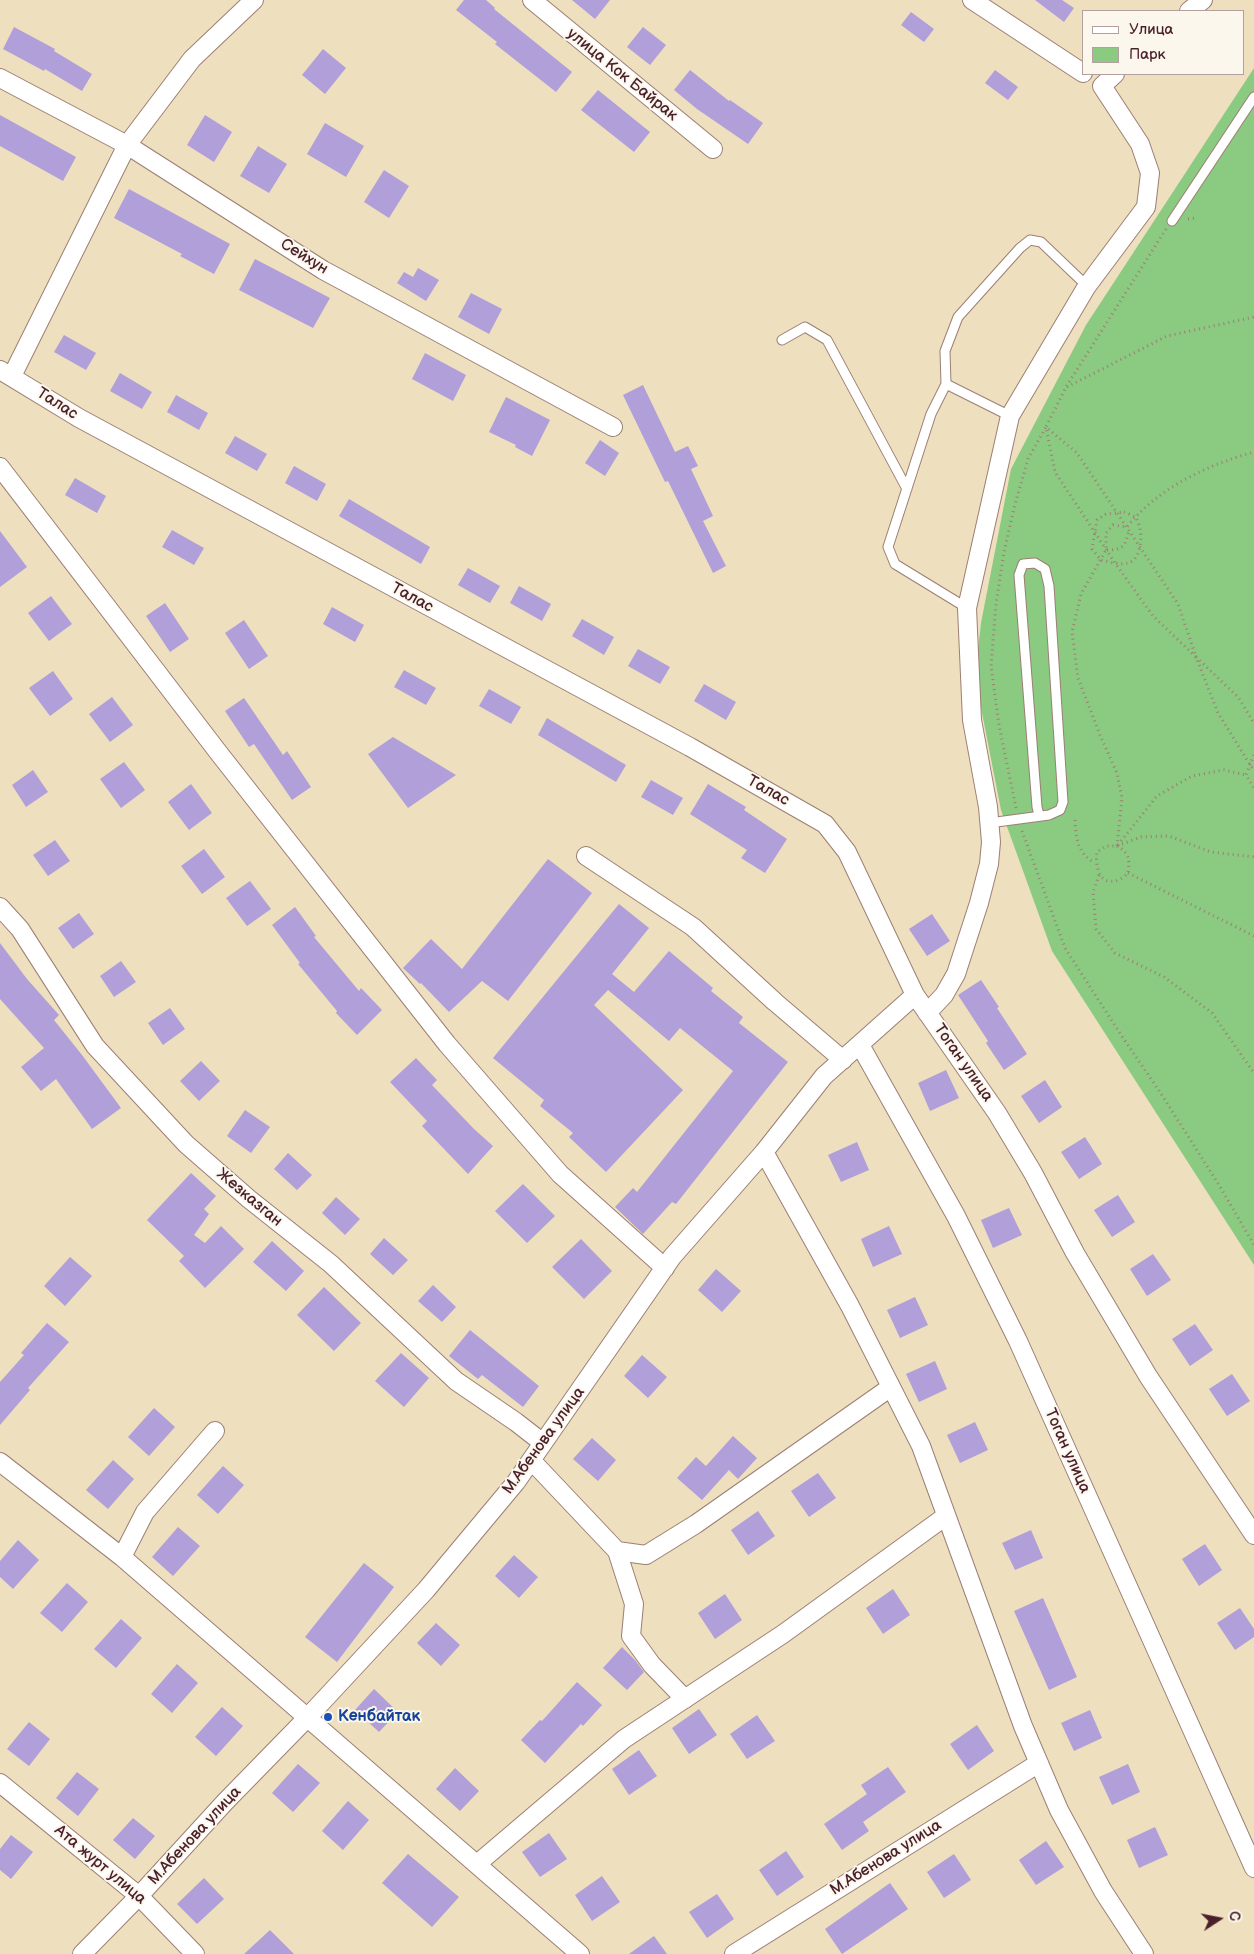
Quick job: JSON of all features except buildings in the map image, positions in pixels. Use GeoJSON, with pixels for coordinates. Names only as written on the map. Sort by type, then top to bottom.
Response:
{"type":"FeatureCollection","features":[{"type":"Feature","properties":{"kind":"street"},"geometry":{"type":"LineString","coordinates":[[6,373],[126,145],[192,59],[254,0]]}},
{"type":"Feature","properties":{"kind":"street","name":"улица Кок Байрак"},"geometry":{"type":"LineString","coordinates":[[532,0],[713,149]]}},
{"type":"Feature","properties":{"kind":"street"},"geometry":{"type":"LineString","coordinates":[[972,0],[1082,73]]}},
{"type":"Feature","properties":{"kind":"street"},"geometry":{"type":"LineString","coordinates":[[1190,10],[1203,0]]}},
{"type":"Feature","properties":{"kind":"street"},"geometry":{"type":"LineString","coordinates":[[927,1013],[944,995],[956,974],[989,864],[990,823],[972,720],[967,608],[1010,416],[1087,286],[1146,207],[1150,173],[1140,144],[1102,86],[1085,75]]}},
{"type":"Feature","properties":{"kind":"street"},"geometry":{"type":"LineString","coordinates":[[1102,86],[1114,75]]}},
{"type":"Feature","properties":{"kind":"street","name":"Сейхун"},"geometry":{"type":"LineString","coordinates":[[0,78],[126,145],[323,270],[613,427]]}},
{"type":"Feature","properties":{"kind":"street","name":"Талас"},"geometry":{"type":"LineString","coordinates":[[6,373],[79,418],[690,747],[825,824]]}},
{"type":"Feature","properties":{"kind":"street"},"geometry":{"type":"LineString","coordinates":[[0,467],[218,752],[447,1044],[560,1174],[665,1268]]}},
{"type":"Feature","properties":{"kind":"street","name":"Тоган улица"},"geometry":{"type":"LineString","coordinates":[[825,824],[847,852],[915,996],[997,1113],[1033,1173],[1075,1253],[1148,1376],[1254,1535]]}},
{"type":"Feature","properties":{"kind":"street"},"geometry":{"type":"LineString","coordinates":[[586,856],[693,927],[775,1002],[843,1060]]}},
{"type":"Feature","properties":{"kind":"street","name":"Жезказган"},"geometry":{"type":"LineString","coordinates":[[0,908],[20,929],[95,1046],[186,1144],[249,1199],[331,1264],[456,1382],[516,1422],[543,1443]]}},
{"type":"Feature","properties":{"kind":"street","name":"М.Абенова улица"},"geometry":{"type":"LineString","coordinates":[[82,1954],[139,1896],[225,1802],[307,1718],[426,1590],[516,1482],[665,1268],[764,1152],[824,1076],[915,996]]}},
{"type":"Feature","properties":{"kind":"street","name":"Тоган улица"},"geometry":{"type":"LineString","coordinates":[[860,1045],[956,1216],[1018,1341],[1254,1868]]}},
{"type":"Feature","properties":{"kind":"street"},"geometry":{"type":"LineString","coordinates":[[764,1152],[850,1306],[920,1446],[1023,1726],[1059,1810],[1103,1891],[1144,1954]]}},
{"type":"Feature","properties":{"kind":"street"},"geometry":{"type":"LineString","coordinates":[[617,1551],[646,1555],[696,1524],[891,1387]]}},
{"type":"Feature","properties":{"kind":"street"},"geometry":{"type":"LineString","coordinates":[[122,1558],[145,1512],[215,1431]]}},
{"type":"Feature","properties":{"kind":"street"},"geometry":{"type":"LineString","coordinates":[[531,1460],[617,1551],[634,1604],[631,1636],[652,1665],[685,1699]]}},
{"type":"Feature","properties":{"kind":"street"},"geometry":{"type":"LineString","coordinates":[[0,1462],[122,1558],[580,1954]]}},
{"type":"Feature","properties":{"kind":"street"},"geometry":{"type":"LineString","coordinates":[[477,1864],[624,1739],[783,1634],[946,1516]]}},
{"type":"Feature","properties":{"kind":"street","name":"М.Абенова улица"},"geometry":{"type":"LineString","coordinates":[[734,1954],[1039,1763]]}},
{"type":"Feature","properties":{"kind":"street","name":"Ата журт улица"},"geometry":{"type":"LineString","coordinates":[[0,1783],[139,1896],[195,1954]]}},
{"type":"Feature","properties":{"kind":"lane"},"geometry":{"type":"LineString","coordinates":[[1172,221],[1254,97]]}},
{"type":"Feature","properties":{"kind":"lane"},"geometry":{"type":"LineString","coordinates":[[967,608],[895,564],[888,547],[931,414],[946,384],[945,351],[958,317],[1020,248],[1030,240],[1041,242],[1087,286]]}},
{"type":"Feature","properties":{"kind":"lane"},"geometry":{"type":"LineString","coordinates":[[782,340],[805,327],[827,340],[907,489]]}},
{"type":"Feature","properties":{"kind":"lane"},"geometry":{"type":"LineString","coordinates":[[946,384],[1010,416]]}},
{"type":"Feature","properties":{"kind":"lane"},"geometry":{"type":"LineString","coordinates":[[990,823],[1049,815],[1060,810],[1063,802],[1048,586],[1045,569],[1035,563],[1023,564],[1019,575],[1039,816]]}},
{"type":"Feature","properties":{"kind":"path"},"geometry":{"type":"LineString","coordinates":[[1195,218],[1172,221],[1066,387],[1028,459],[1004,552],[996,604],[991,666],[999,725],[1018,819],[1065,948],[1219,1185],[1254,1245]]}},
{"type":"Feature","properties":{"kind":"path"},"geometry":{"type":"LineString","coordinates":[[1066,387],[1167,336],[1254,317]]}},
{"type":"Feature","properties":{"kind":"path"},"geometry":{"type":"LineString","coordinates":[[1046,426],[1078,453],[1178,604],[1218,713],[1254,771]]}},
{"type":"Feature","properties":{"kind":"path"},"geometry":{"type":"LineString","coordinates":[[1046,426],[1055,472],[1115,563],[1153,616],[1238,697],[1254,723]]}},
{"type":"Feature","properties":{"kind":"path"},"geometry":{"type":"LineString","coordinates":[[1106,550],[1117,550],[1125,544],[1128,529],[1134,517],[1185,479],[1227,459],[1254,452]]}},
{"type":"Feature","properties":{"kind":"path"},"geometry":{"type":"LineString","coordinates":[[1117,512],[1124,512],[1134,517],[1141,531],[1140,546],[1136,558],[1130,563],[1115,563],[1101,560],[1092,549],[1097,520],[1106,514],[1117,512]]}},
{"type":"Feature","properties":{"kind":"path"},"geometry":{"type":"LineString","coordinates":[[1117,846],[1122,798],[1117,773],[1078,678],[1072,632],[1081,594],[1106,550],[1106,533],[1113,525],[1128,529]]}},
{"type":"Feature","properties":{"kind":"path"},"geometry":{"type":"LineString","coordinates":[[1246,775],[1254,755]]}},
{"type":"Feature","properties":{"kind":"path"},"geometry":{"type":"LineString","coordinates":[[1117,846],[1158,796],[1192,776],[1224,770],[1246,775],[1253,785]]}},
{"type":"Feature","properties":{"kind":"path"},"geometry":{"type":"LineString","coordinates":[[1075,820],[1076,841],[1088,859],[1095,863]]}},
{"type":"Feature","properties":{"kind":"path"},"geometry":{"type":"LineString","coordinates":[[1254,857],[1211,852],[1169,836],[1141,837],[1117,846],[1106,846],[1097,852],[1095,863],[1099,875],[1093,892],[1096,929],[1116,953],[1164,977],[1212,1013],[1254,1073]]}},
{"type":"Feature","properties":{"kind":"path"},"geometry":{"type":"LineString","coordinates":[[1099,875],[1108,881],[1118,880],[1128,873],[1130,860],[1126,852],[1117,846]]}},
{"type":"Feature","properties":{"kind":"path"},"geometry":{"type":"LineString","coordinates":[[1128,873],[1254,936]]}},
{"type":"Feature","properties":{"kind":"green space"},"geometry":{"type":"Polygon","coordinates":[[[1254,68],[1254,1265],[1052,951],[1001,810],[975,677],[981,623],[1011,469],[1086,325],[1254,68]]]}},
{"type":"Feature","properties":{"kind":"place","name":"Кенбайтак"},"geometry":{"type":"Point","coordinates":[328,1717]}}]}
